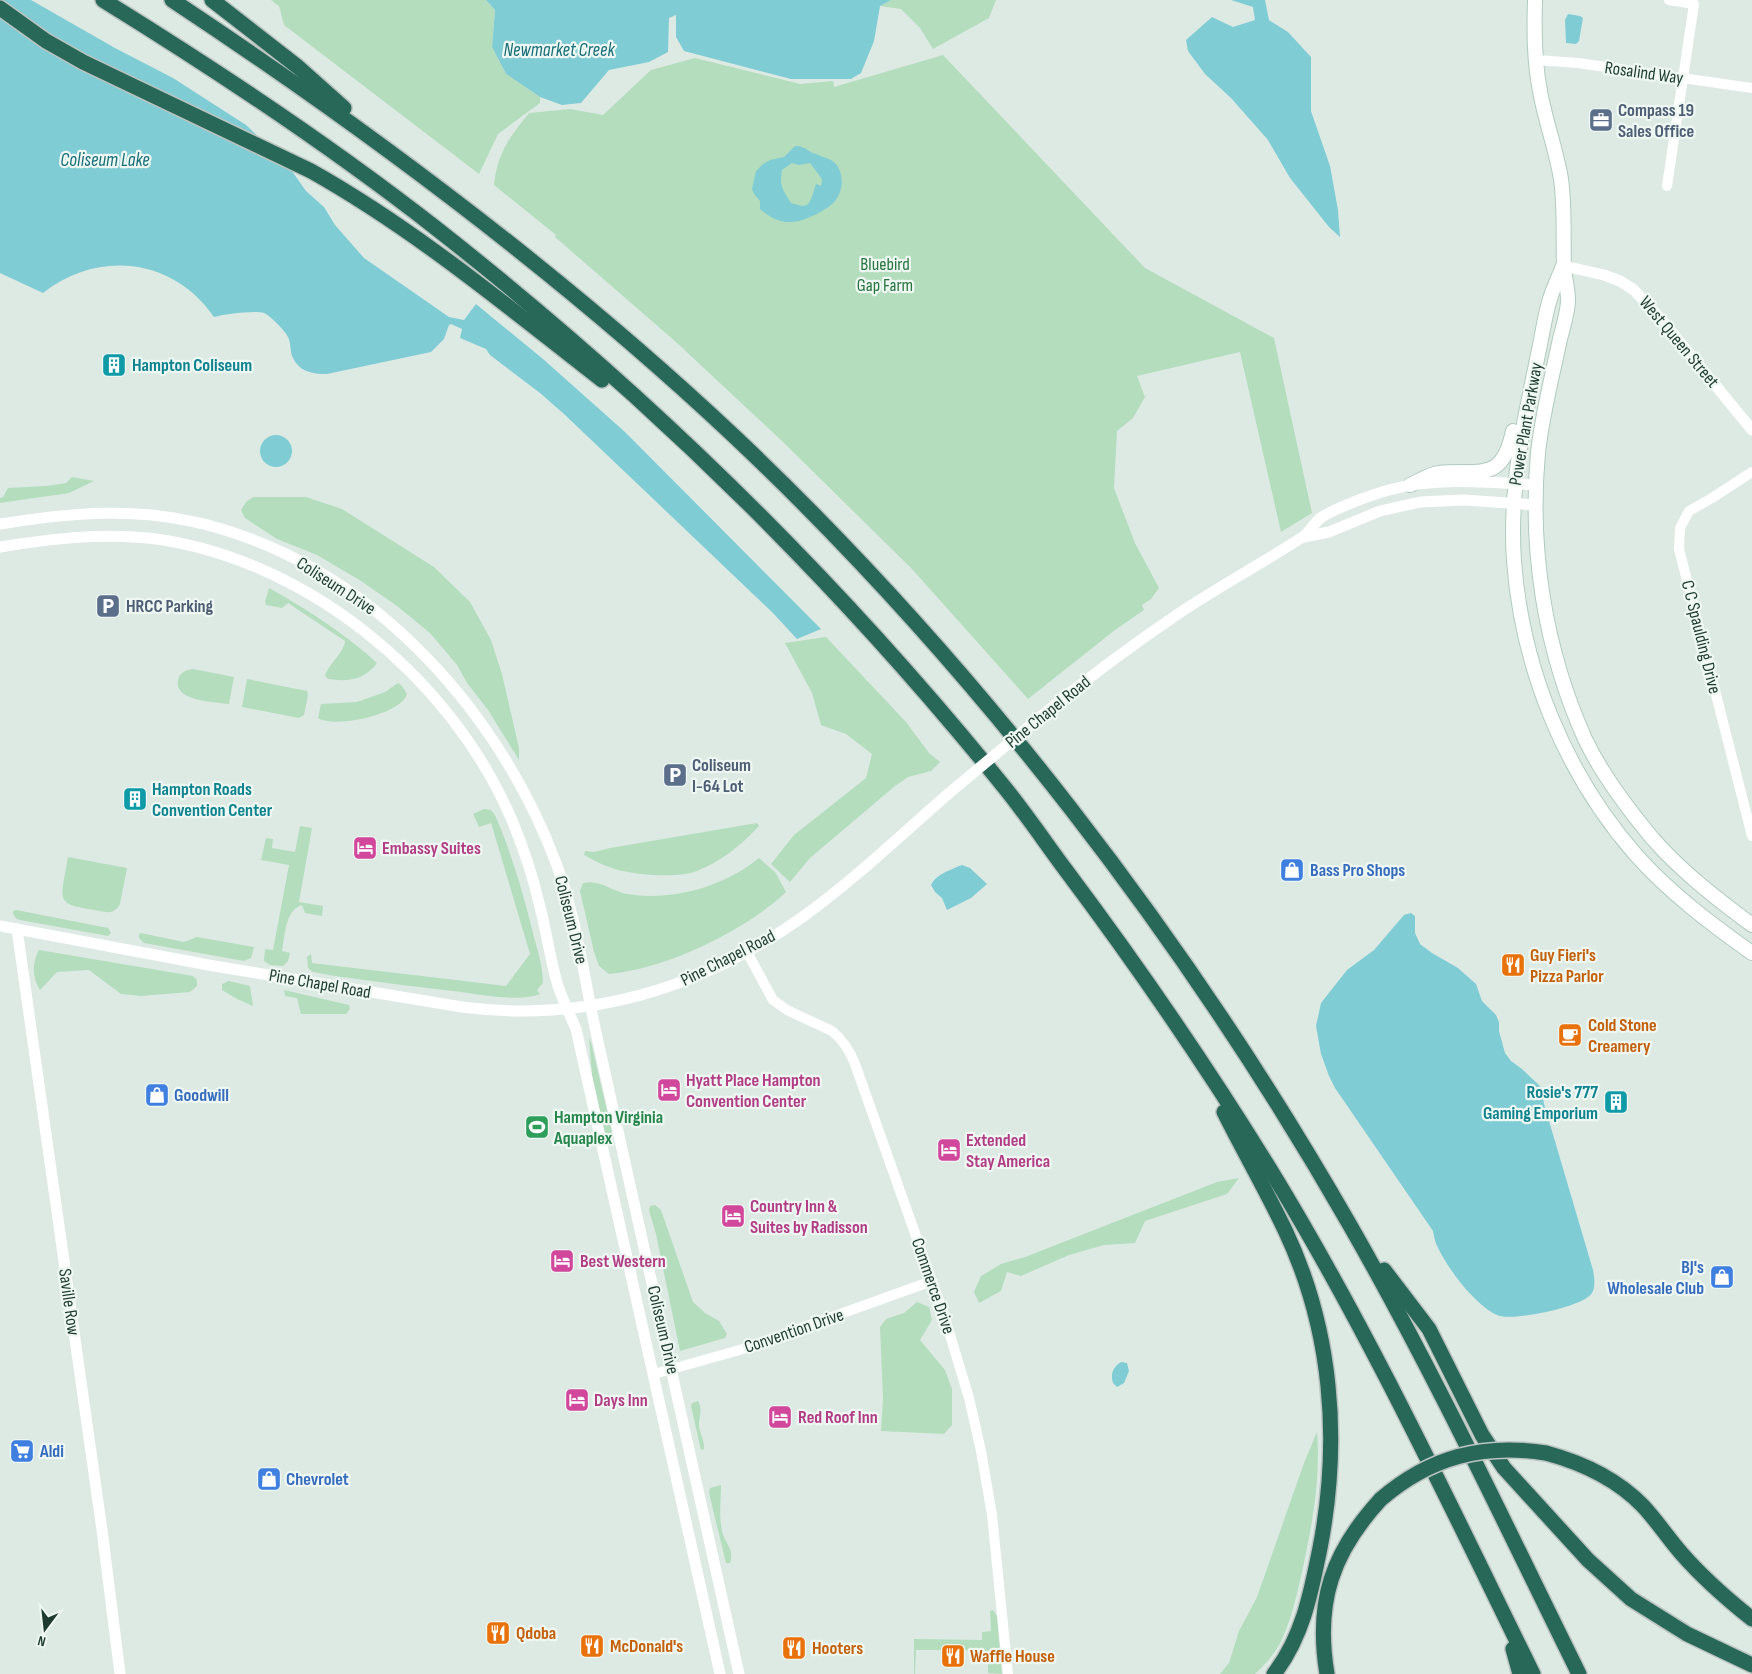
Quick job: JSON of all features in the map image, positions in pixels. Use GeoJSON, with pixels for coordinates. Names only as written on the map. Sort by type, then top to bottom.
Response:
{"type":"FeatureCollection","features":[{"type":"Feature","properties":{"kind":"highway"},"geometry":{"type":"LineString","coordinates":[[104,0],[160,35],[336,155],[434,227],[587,354],[767,521],[924,692],[1000,782],[1119,940],[1187,1040],[1269,1168],[1345,1299],[1406,1416],[1533,1674]]}},
{"type":"Feature","properties":{"kind":"highway"},"geometry":{"type":"LineString","coordinates":[[172,0],[336,113],[402,162],[551,277],[622,336],[737,439],[828,530],[909,616],[1000,721],[1066,803],[1188,970],[1244,1052],[1350,1224],[1433,1377],[1579,1674]]}},
{"type":"Feature","properties":{"kind":"highway"},"geometry":{"type":"LineString","coordinates":[[212,0],[298,67],[402,162]]}},
{"type":"Feature","properties":{"kind":"highway"},"geometry":{"type":"LineString","coordinates":[[0,8],[46,41],[82,62],[311,171],[374,208],[427,245],[692,450]]}},
{"type":"Feature","properties":{"kind":"highway"},"geometry":{"type":"LineString","coordinates":[[1187,1040],[1289,1238],[1316,1314],[1328,1377],[1331,1438],[1329,1491],[1321,1542],[1306,1614],[1287,1656],[1274,1674]]}},
{"type":"Feature","properties":{"kind":"highway"},"geometry":{"type":"LineString","coordinates":[[1350,1224],[1429,1329],[1482,1435],[1504,1468],[1544,1513],[1588,1560],[1631,1599],[1687,1634],[1752,1665]]}},
{"type":"Feature","properties":{"kind":"highway"},"geometry":{"type":"LineString","coordinates":[[1328,1674],[1323,1636],[1326,1597],[1338,1560],[1349,1538],[1364,1517],[1381,1499],[1408,1478],[1458,1456],[1503,1449],[1546,1453],[1582,1464],[1603,1474],[1623,1488],[1643,1506],[1698,1572],[1752,1619]]}},
{"type":"Feature","properties":{"kind":"highway"},"geometry":{"type":"LineString","coordinates":[[1506,1618],[1520,1674]]}},
{"type":"Feature","properties":{"kind":"main road","name":"Power Plant Parkway"},"geometry":{"type":"LineString","coordinates":[[1535,0],[1534,34],[1541,98],[1561,178],[1565,232],[1564,266],[1568,301],[1542,426],[1536,485],[1538,564],[1549,633],[1565,685],[1586,740],[1620,797],[1654,841],[1703,887],[1752,925]]}},
{"type":"Feature","properties":{"kind":"main road","name":"Power Plant Parkway"},"geometry":{"type":"LineString","coordinates":[[1564,266],[1550,299],[1519,450],[1515,483],[1514,560],[1525,636],[1543,696],[1568,755],[1601,809],[1637,855],[1688,905],[1752,953]]}},
{"type":"Feature","properties":{"kind":"main road"},"geometry":{"type":"LineString","coordinates":[[1410,485],[1437,474],[1486,472],[1502,461],[1511,444],[1524,386],[1536,365]]}},
{"type":"Feature","properties":{"kind":"street"},"geometry":{"type":"LineString","coordinates":[[1667,186],[1696,2],[1669,0]]}},
{"type":"Feature","properties":{"kind":"street","name":"Rosalind Way"},"geometry":{"type":"LineString","coordinates":[[1536,60],[1578,63],[1752,88]]}},
{"type":"Feature","properties":{"kind":"street","name":"West Queen Street"},"geometry":{"type":"LineString","coordinates":[[1564,266],[1604,275],[1620,281],[1634,290],[1661,319],[1752,430]]}},
{"type":"Feature","properties":{"kind":"street","name":"C C Spaulding Drive"},"geometry":{"type":"LineString","coordinates":[[1752,472],[1689,511],[1680,528],[1679,549],[1752,836]]}},
{"type":"Feature","properties":{"kind":"street","name":"Pine Chapel Road"},"geometry":{"type":"LineString","coordinates":[[0,926],[433,1004],[512,1012],[591,1006],[671,987],[716,968],[747,952],[804,916],[1045,713],[1107,664],[1179,613],[1304,537],[1321,517],[1387,490],[1410,485],[1438,481],[1536,485]]}},
{"type":"Feature","properties":{"kind":"street","name":"Pine Chapel Road"},"geometry":{"type":"LineString","coordinates":[[1304,537],[1329,532],[1380,511],[1420,502],[1464,500],[1536,505]]}},
{"type":"Feature","properties":{"kind":"street","name":"Coliseum Drive"},"geometry":{"type":"LineString","coordinates":[[0,524],[94,512],[153,515],[190,522],[239,536],[290,557],[330,579],[386,620],[459,693],[497,744],[525,792],[553,855],[568,899],[739,1674]]}},
{"type":"Feature","properties":{"kind":"street","name":"Coliseum Drive"},"geometry":{"type":"LineString","coordinates":[[0,546],[79,536],[148,538],[215,552],[270,572],[331,608],[382,647],[416,679],[451,719],[475,752],[498,792],[524,854],[540,906],[557,982],[576,1029],[720,1674]]}},
{"type":"Feature","properties":{"kind":"street","name":"Saville Row"},"geometry":{"type":"LineString","coordinates":[[17,929],[102,1530],[120,1674]]}},
{"type":"Feature","properties":{"kind":"street","name":"Commerce Drive"},"geometry":{"type":"LineString","coordinates":[[747,952],[774,1000],[787,1010],[839,1036],[849,1051],[862,1082],[932,1281],[964,1382],[982,1451],[996,1541],[1008,1674]]}},
{"type":"Feature","properties":{"kind":"street","name":"Convention Drive"},"geometry":{"type":"LineString","coordinates":[[654,1374],[743,1349],[932,1281]]}},
{"type":"Feature","properties":{"kind":"green space"},"geometry":{"type":"Polygon","coordinates":[[[271,0],[486,0],[495,10],[492,47],[506,74],[540,97],[540,103],[498,134],[479,174],[284,25],[279,6],[271,0]]]}},
{"type":"Feature","properties":{"kind":"green space"},"geometry":{"type":"Polygon","coordinates":[[[891,0],[996,0],[989,18],[933,49],[920,28],[901,9],[880,6],[891,0]]]}},
{"type":"Feature","properties":{"kind":"green space","name":"Bluebird Gap Farm"},"geometry":{"type":"Polygon","coordinates":[[[943,55],[1145,268],[1274,338],[1312,513],[1281,532],[1240,352],[1137,376],[1145,397],[1133,418],[1117,431],[1114,488],[1135,543],[1159,588],[1151,599],[1142,605],[1144,610],[1115,630],[1028,699],[912,569],[783,442],[676,342],[555,237],[556,235],[494,185],[501,155],[529,113],[570,109],[603,115],[651,70],[695,58],[800,84],[833,81],[834,87],[943,55]]]}},
{"type":"Feature","properties":{"kind":"green space"},"geometry":{"type":"Polygon","coordinates":[[[72,477],[94,481],[69,493],[0,503],[0,498],[3,497],[8,488],[66,483],[72,477]]]}},
{"type":"Feature","properties":{"kind":"green space"},"geometry":{"type":"Polygon","coordinates":[[[253,497],[306,497],[342,509],[434,567],[470,602],[491,640],[502,674],[519,748],[519,760],[457,665],[430,633],[397,606],[361,581],[317,555],[277,539],[245,518],[241,510],[246,502],[253,497]]]}},
{"type":"Feature","properties":{"kind":"green space"},"geometry":{"type":"Polygon","coordinates":[[[269,588],[325,622],[377,663],[367,673],[355,679],[328,679],[325,676],[327,671],[342,650],[345,641],[288,603],[282,608],[266,605],[265,602],[269,588]]]}},
{"type":"Feature","properties":{"kind":"green space"},"geometry":{"type":"Polygon","coordinates":[[[826,637],[906,722],[929,753],[940,762],[931,771],[908,777],[895,786],[810,858],[790,882],[771,864],[794,835],[866,778],[872,754],[846,734],[821,725],[812,693],[785,643],[826,637]]]}},
{"type":"Feature","properties":{"kind":"green space"},"geometry":{"type":"Polygon","coordinates":[[[193,669],[234,677],[229,704],[196,699],[182,692],[178,687],[179,677],[184,672],[193,669]]]}},
{"type":"Feature","properties":{"kind":"green space"},"geometry":{"type":"Polygon","coordinates":[[[247,679],[307,691],[304,715],[299,718],[242,707],[247,679]]]}},
{"type":"Feature","properties":{"kind":"green space"},"geometry":{"type":"Polygon","coordinates":[[[398,683],[407,694],[393,708],[367,718],[352,721],[326,721],[318,718],[321,704],[357,702],[385,692],[398,683]]]}},
{"type":"Feature","properties":{"kind":"green space"},"geometry":{"type":"Polygon","coordinates":[[[484,809],[491,810],[495,815],[517,875],[539,954],[543,983],[537,990],[540,994],[512,998],[490,996],[335,976],[313,972],[308,968],[307,957],[311,954],[312,963],[506,986],[530,954],[491,823],[479,827],[473,814],[484,809]]]}},
{"type":"Feature","properties":{"kind":"green space"},"geometry":{"type":"Polygon","coordinates":[[[757,823],[759,826],[731,852],[697,871],[678,875],[653,875],[618,870],[584,855],[585,851],[594,852],[757,823]]]}},
{"type":"Feature","properties":{"kind":"green space"},"geometry":{"type":"Polygon","coordinates":[[[300,826],[312,828],[299,902],[323,906],[322,916],[305,913],[302,905],[296,908],[292,912],[287,924],[282,951],[290,953],[288,961],[283,966],[270,965],[264,961],[265,949],[273,950],[289,865],[261,860],[266,838],[273,839],[272,848],[295,852],[300,826]]]}},
{"type":"Feature","properties":{"kind":"green space"},"geometry":{"type":"Polygon","coordinates":[[[68,857],[127,868],[120,904],[116,909],[108,912],[77,907],[64,900],[63,886],[68,857]]]}},
{"type":"Feature","properties":{"kind":"green space"},"geometry":{"type":"Polygon","coordinates":[[[759,858],[775,872],[786,892],[749,921],[704,946],[655,965],[609,974],[599,966],[580,891],[583,883],[601,884],[621,893],[640,896],[668,895],[695,890],[721,881],[740,872],[759,858]]]}},
{"type":"Feature","properties":{"kind":"green space"},"geometry":{"type":"Polygon","coordinates":[[[16,910],[108,928],[111,933],[108,936],[20,920],[14,914],[13,911],[16,910]]]}},
{"type":"Feature","properties":{"kind":"green space"},"geometry":{"type":"Polygon","coordinates":[[[141,933],[184,942],[197,937],[254,947],[251,958],[244,961],[144,943],[139,938],[141,933]]]}},
{"type":"Feature","properties":{"kind":"green space"},"geometry":{"type":"Polygon","coordinates":[[[39,950],[193,976],[197,980],[197,986],[190,992],[141,996],[121,994],[89,970],[57,972],[40,990],[35,980],[34,970],[35,959],[39,950]]]}},
{"type":"Feature","properties":{"kind":"green space"},"geometry":{"type":"Polygon","coordinates":[[[229,981],[250,986],[253,1006],[222,990],[222,984],[229,981]]]}},
{"type":"Feature","properties":{"kind":"green space"},"geometry":{"type":"Polygon","coordinates":[[[284,990],[349,1005],[350,1009],[346,1014],[301,1014],[297,998],[285,996],[284,990]]]}},
{"type":"Feature","properties":{"kind":"green space"},"geometry":{"type":"Polygon","coordinates":[[[589,1038],[612,1132],[612,1137],[608,1139],[605,1135],[592,1075],[589,1038]]]}},
{"type":"Feature","properties":{"kind":"green space"},"geometry":{"type":"Polygon","coordinates":[[[1239,1178],[1227,1194],[1145,1221],[1135,1243],[1104,1245],[1069,1255],[1021,1276],[1007,1272],[1001,1291],[979,1303],[974,1292],[981,1276],[1001,1264],[1025,1257],[1217,1182],[1239,1178]]]}},
{"type":"Feature","properties":{"kind":"green space"},"geometry":{"type":"Polygon","coordinates":[[[655,1205],[661,1210],[693,1302],[705,1313],[719,1321],[727,1334],[725,1338],[680,1351],[656,1234],[649,1211],[650,1206],[655,1205]]]}},
{"type":"Feature","properties":{"kind":"green space"},"geometry":{"type":"Polygon","coordinates":[[[917,1302],[929,1307],[932,1320],[920,1340],[945,1370],[952,1389],[952,1425],[944,1434],[881,1431],[883,1399],[880,1327],[886,1319],[904,1313],[917,1302]]]}},
{"type":"Feature","properties":{"kind":"green space"},"geometry":{"type":"Polygon","coordinates":[[[698,1401],[701,1410],[699,1428],[704,1446],[704,1449],[701,1450],[691,1406],[692,1403],[698,1401]]]}},
{"type":"Feature","properties":{"kind":"green space"},"geometry":{"type":"Polygon","coordinates":[[[1317,1432],[1317,1484],[1306,1555],[1292,1613],[1281,1642],[1267,1662],[1255,1674],[1220,1674],[1229,1663],[1239,1631],[1257,1597],[1304,1463],[1317,1432]]]}},
{"type":"Feature","properties":{"kind":"green space"},"geometry":{"type":"Polygon","coordinates":[[[721,1485],[721,1526],[731,1552],[730,1563],[726,1563],[709,1493],[710,1488],[721,1485]]]}},
{"type":"Feature","properties":{"kind":"green space"},"geometry":{"type":"Polygon","coordinates":[[[993,1610],[997,1616],[1002,1674],[988,1673],[988,1661],[974,1661],[974,1650],[916,1650],[914,1674],[914,1639],[982,1640],[982,1632],[991,1631],[990,1611],[993,1610]]]}},
{"type":"Feature","properties":{"kind":"water","name":"Coliseum Lake"},"geometry":{"type":"Polygon","coordinates":[[[0,0],[31,0],[115,48],[173,78],[246,125],[287,164],[306,191],[324,207],[335,225],[364,258],[449,317],[464,320],[476,304],[543,359],[625,432],[821,629],[797,639],[772,612],[564,414],[490,355],[486,349],[460,338],[462,329],[451,324],[444,339],[431,352],[327,374],[316,373],[306,371],[298,366],[292,356],[287,335],[267,314],[247,312],[214,317],[197,297],[178,282],[157,272],[134,266],[111,266],[87,270],[64,279],[43,293],[0,273],[0,0]]]}},
{"type":"Feature","properties":{"kind":"water","name":"Newmarket Creek"},"geometry":{"type":"Polygon","coordinates":[[[486,0],[891,0],[880,6],[874,41],[861,73],[851,79],[791,79],[684,51],[676,37],[676,15],[669,18],[668,52],[649,62],[609,70],[581,103],[562,105],[540,97],[506,74],[492,47],[495,10],[486,0]]]}},
{"type":"Feature","properties":{"kind":"water"},"geometry":{"type":"Polygon","coordinates":[[[1231,0],[1265,0],[1269,20],[1288,32],[1311,57],[1311,111],[1330,166],[1338,210],[1340,237],[1329,227],[1290,178],[1268,140],[1231,98],[1205,74],[1188,51],[1186,40],[1212,17],[1233,27],[1255,20],[1253,7],[1231,0]]]}},
{"type":"Feature","properties":{"kind":"water"},"geometry":{"type":"Polygon","coordinates":[[[1568,14],[1583,18],[1579,41],[1576,44],[1566,43],[1565,20],[1568,14]]]}},
{"type":"Feature","properties":{"kind":"water"},"geometry":{"type":"Polygon","coordinates":[[[795,146],[798,146],[834,162],[840,171],[842,182],[837,199],[820,213],[796,222],[779,220],[763,212],[760,209],[760,201],[752,189],[756,171],[770,160],[784,157],[795,146]],[[792,163],[782,170],[781,184],[791,203],[802,206],[809,203],[816,184],[821,186],[822,179],[810,163],[799,165],[792,163]]]}},
{"type":"Feature","properties":{"kind":"water"},"geometry":{"type":"Polygon","coordinates":[[[276,435],[282,436],[287,440],[291,445],[291,457],[287,462],[282,466],[276,467],[270,466],[265,462],[261,457],[260,451],[261,445],[265,440],[270,436],[276,435]]]}},
{"type":"Feature","properties":{"kind":"water"},"geometry":{"type":"Polygon","coordinates":[[[962,865],[970,868],[987,884],[971,898],[947,910],[942,898],[931,885],[940,875],[962,865]]]}},
{"type":"Feature","properties":{"kind":"water"},"geometry":{"type":"Polygon","coordinates":[[[1411,913],[1415,916],[1415,933],[1420,944],[1458,968],[1476,984],[1482,1001],[1496,1015],[1499,1022],[1499,1031],[1505,1053],[1511,1061],[1541,1087],[1544,1104],[1593,1270],[1594,1284],[1592,1293],[1576,1303],[1547,1312],[1505,1317],[1497,1315],[1479,1303],[1448,1265],[1436,1244],[1433,1231],[1335,1088],[1329,1076],[1321,1054],[1316,1026],[1321,1003],[1347,970],[1374,950],[1404,915],[1411,913]]]}},
{"type":"Feature","properties":{"kind":"water"},"geometry":{"type":"Polygon","coordinates":[[[1121,1362],[1127,1363],[1129,1371],[1124,1383],[1117,1387],[1113,1383],[1112,1374],[1114,1368],[1121,1362]]]}},
{"type":"Feature","properties":{"kind":"place","name":"Compass 19 Sales Office"},"geometry":{"type":"Point","coordinates":[1601,120]}},
{"type":"Feature","properties":{"kind":"place","name":"Hampton Coliseum"},"geometry":{"type":"Point","coordinates":[114,365]}},
{"type":"Feature","properties":{"kind":"place","name":"HRCC Parking"},"geometry":{"type":"Point","coordinates":[108,606]}},
{"type":"Feature","properties":{"kind":"place","name":"Coliseum I-64 Lot"},"geometry":{"type":"Point","coordinates":[675,775]}},
{"type":"Feature","properties":{"kind":"place","name":"Hampton Roads Convention Center"},"geometry":{"type":"Point","coordinates":[135,799]}},
{"type":"Feature","properties":{"kind":"place","name":"Embassy Suites"},"geometry":{"type":"Point","coordinates":[365,848]}},
{"type":"Feature","properties":{"kind":"place","name":"Bass Pro Shops"},"geometry":{"type":"Point","coordinates":[1292,870]}},
{"type":"Feature","properties":{"kind":"place","name":"Guy Fieri's Pizza Parlor"},"geometry":{"type":"Point","coordinates":[1513,965]}},
{"type":"Feature","properties":{"kind":"place","name":"Cold Stone Creamery"},"geometry":{"type":"Point","coordinates":[1570,1035]}},
{"type":"Feature","properties":{"kind":"place","name":"Hyatt Place Hampton Convention Center"},"geometry":{"type":"Point","coordinates":[669,1090]}},
{"type":"Feature","properties":{"kind":"place","name":"Goodwill"},"geometry":{"type":"Point","coordinates":[157,1095]}},
{"type":"Feature","properties":{"kind":"place","name":"Rosie's 777 Gaming Emporium"},"geometry":{"type":"Point","coordinates":[1616,1102]}},
{"type":"Feature","properties":{"kind":"place","name":"Hampton Virginia Aquaplex"},"geometry":{"type":"Point","coordinates":[537,1127]}},
{"type":"Feature","properties":{"kind":"place","name":"Extended Stay America"},"geometry":{"type":"Point","coordinates":[949,1150]}},
{"type":"Feature","properties":{"kind":"place","name":"Country Inn & Suites by Radisson"},"geometry":{"type":"Point","coordinates":[733,1216]}},
{"type":"Feature","properties":{"kind":"place","name":"Best Western"},"geometry":{"type":"Point","coordinates":[562,1261]}},
{"type":"Feature","properties":{"kind":"place","name":"BJ's Wholesale Club"},"geometry":{"type":"Point","coordinates":[1722,1277]}},
{"type":"Feature","properties":{"kind":"place","name":"Days Inn"},"geometry":{"type":"Point","coordinates":[577,1400]}},
{"type":"Feature","properties":{"kind":"place","name":"Red Roof Inn"},"geometry":{"type":"Point","coordinates":[780,1417]}},
{"type":"Feature","properties":{"kind":"place","name":"Aldi"},"geometry":{"type":"Point","coordinates":[22,1451]}},
{"type":"Feature","properties":{"kind":"place","name":"Chevrolet"},"geometry":{"type":"Point","coordinates":[269,1479]}},
{"type":"Feature","properties":{"kind":"place","name":"Qdoba"},"geometry":{"type":"Point","coordinates":[498,1633]}},
{"type":"Feature","properties":{"kind":"place","name":"McDonald's"},"geometry":{"type":"Point","coordinates":[592,1646]}},
{"type":"Feature","properties":{"kind":"place","name":"Hooters"},"geometry":{"type":"Point","coordinates":[794,1648]}},
{"type":"Feature","properties":{"kind":"place","name":"Waffle House"},"geometry":{"type":"Point","coordinates":[953,1656]}}]}
